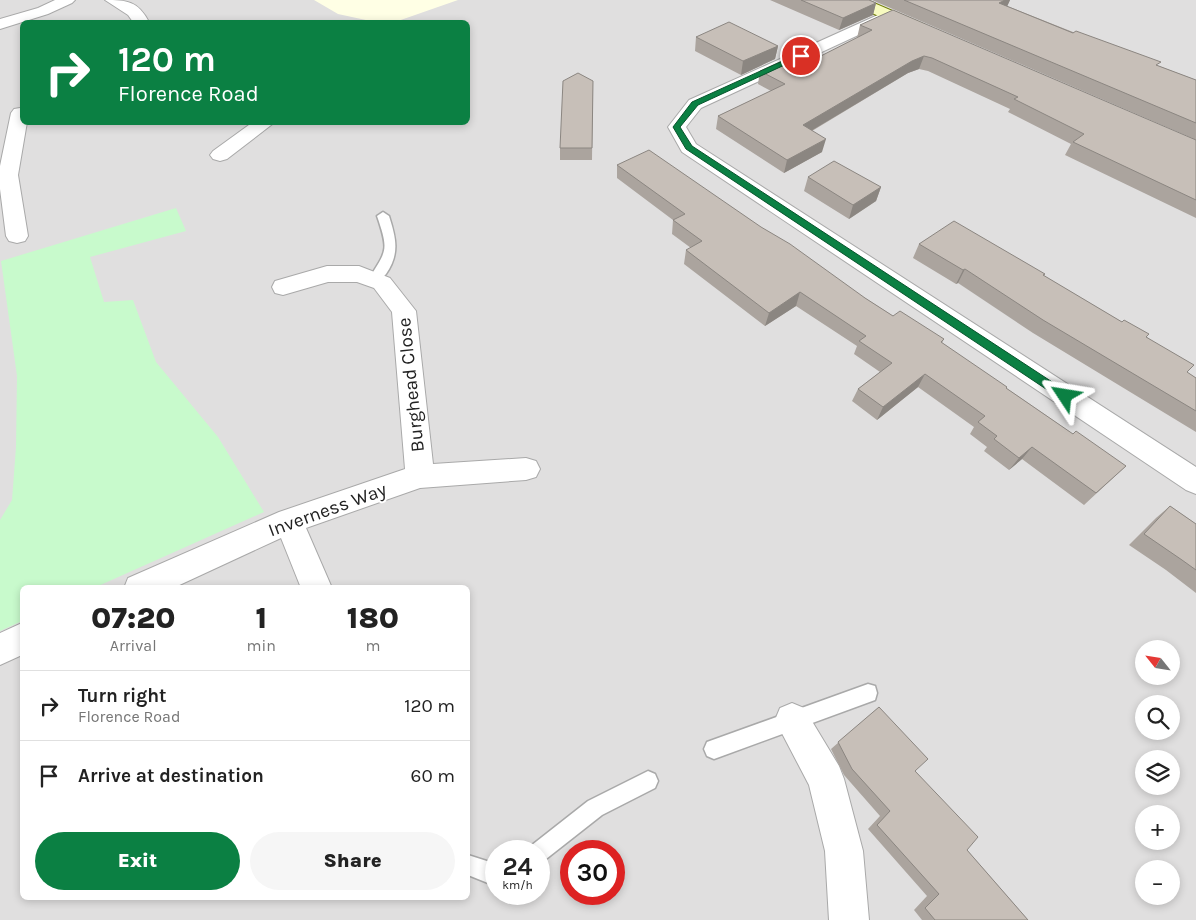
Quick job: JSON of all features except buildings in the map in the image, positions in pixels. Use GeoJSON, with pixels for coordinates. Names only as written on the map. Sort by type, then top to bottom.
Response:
{"type":"FeatureCollection","features":[{"type":"Feature","properties":{"kind":"street"},"geometry":{"type":"LineString","coordinates":[[0,24],[67,0]]}},
{"type":"Feature","properties":{"kind":"street"},"geometry":{"type":"LineString","coordinates":[[120,3],[143,0]]}},
{"type":"Feature","properties":{"kind":"street"},"geometry":{"type":"LineString","coordinates":[[854,0],[934,34]]}},
{"type":"Feature","properties":{"kind":"street"},"geometry":{"type":"LineString","coordinates":[[120,3],[140,20]]}},
{"type":"Feature","properties":{"kind":"street"},"geometry":{"type":"LineString","coordinates":[[889,15],[695,104],[676,127],[689,148],[1196,482]]}},
{"type":"Feature","properties":{"kind":"street"},"geometry":{"type":"LineString","coordinates":[[0,117],[20,113]]}},
{"type":"Feature","properties":{"kind":"street"},"geometry":{"type":"LineString","coordinates":[[10,227],[8,175],[20,118]]}},
{"type":"Feature","properties":{"kind":"street"},"geometry":{"type":"LineString","coordinates":[[220,155],[262,125]]}},
{"type":"Feature","properties":{"kind":"street","name":"Burghead Close"},"geometry":{"type":"LineString","coordinates":[[283,287],[328,274],[358,274],[382,283],[404,310],[420,476]]}},
{"type":"Feature","properties":{"kind":"street","name":"Inverness Way"},"geometry":{"type":"LineString","coordinates":[[145,585],[289,521],[420,476],[526,468]]}},
{"type":"Feature","properties":{"kind":"street"},"geometry":{"type":"LineString","coordinates":[[289,521],[316,585]]}},
{"type":"Feature","properties":{"kind":"street"},"geometry":{"type":"LineString","coordinates":[[0,648],[20,640]]}},
{"type":"Feature","properties":{"kind":"street"},"geometry":{"type":"LineString","coordinates":[[792,720],[826,778],[844,851],[849,920]]}},
{"type":"Feature","properties":{"kind":"lane"},"geometry":{"type":"LineString","coordinates":[[374,280],[388,263],[391,249],[382,216]]}},
{"type":"Feature","properties":{"kind":"lane"},"geometry":{"type":"LineString","coordinates":[[714,749],[868,693]]}},
{"type":"Feature","properties":{"kind":"lane"},"geometry":{"type":"LineString","coordinates":[[550,843],[595,808],[648,781]]}},
{"type":"Feature","properties":{"kind":"lane"},"geometry":{"type":"LineString","coordinates":[[470,866],[485,871]]}},
{"type":"Feature","properties":{"kind":"shaded area"},"geometry":{"type":"Polygon","coordinates":[[[0,0],[1196,0],[1196,920],[0,920],[0,0]]]}},
{"type":"Feature","properties":{"kind":"shaded area"},"geometry":{"type":"Polygon","coordinates":[[[314,0],[458,0],[401,20],[366,20],[338,14],[314,0]]]}},
{"type":"Feature","properties":{"kind":"green space"},"geometry":{"type":"Polygon","coordinates":[[[176,208],[186,231],[90,257],[104,302],[133,300],[156,362],[218,437],[264,512],[100,585],[20,585],[20,622],[0,631],[0,520],[12,500],[16,447],[17,376],[1,261],[176,208]]]}},
{"type":"Feature","properties":{"kind":"route"},"geometry":{"type":"LineString","coordinates":[[801,56],[695,104],[676,127],[689,148],[1065,396]]}}]}
